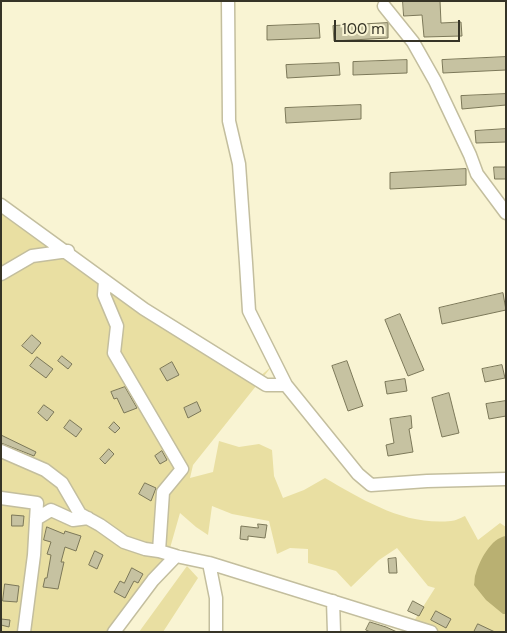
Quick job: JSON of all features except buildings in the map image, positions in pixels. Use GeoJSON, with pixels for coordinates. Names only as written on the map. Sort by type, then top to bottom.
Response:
{"type":"FeatureCollection","features":[{"type":"Feature","properties":{"kind":"street"},"geometry":{"type":"LineString","coordinates":[[228,1],[229,121],[239,164],[249,311],[286,385],[358,474],[371,485],[426,481],[506,479]]}},
{"type":"Feature","properties":{"kind":"street"},"geometry":{"type":"LineString","coordinates":[[384,6],[413,42],[435,81],[477,174],[506,213]]}},
{"type":"Feature","properties":{"kind":"street"},"geometry":{"type":"LineString","coordinates":[[1,205],[67,251],[144,309],[266,385],[286,385]]}},
{"type":"Feature","properties":{"kind":"street"},"geometry":{"type":"LineString","coordinates":[[1,274],[32,256],[67,251]]}},
{"type":"Feature","properties":{"kind":"street"},"geometry":{"type":"LineString","coordinates":[[105,281],[104,295],[116,326],[114,353],[182,469],[163,492],[159,551]]}},
{"type":"Feature","properties":{"kind":"street"},"geometry":{"type":"LineString","coordinates":[[1,451],[45,470],[62,483],[80,514],[124,542],[145,549],[209,563],[431,632]]}},
{"type":"Feature","properties":{"kind":"street"},"geometry":{"type":"LineString","coordinates":[[1,498],[38,503],[34,555],[24,632]]}},
{"type":"Feature","properties":{"kind":"street"},"geometry":{"type":"LineString","coordinates":[[36,519],[51,510],[73,520],[88,518]]}},
{"type":"Feature","properties":{"kind":"street"},"geometry":{"type":"LineString","coordinates":[[114,632],[153,580],[176,556]]}},
{"type":"Feature","properties":{"kind":"street"},"geometry":{"type":"LineString","coordinates":[[209,563],[216,598],[216,632]]}},
{"type":"Feature","properties":{"kind":"street"},"geometry":{"type":"LineString","coordinates":[[334,601],[334,632]]}},
{"type":"Feature","properties":{"kind":"shaded area"},"geometry":{"type":"Polygon","coordinates":[[[1,202],[109,279],[258,378],[272,366],[193,465],[190,478],[213,472],[219,441],[239,447],[259,444],[272,450],[274,476],[283,498],[304,490],[325,478],[369,503],[401,515],[434,521],[453,521],[465,516],[478,540],[500,523],[506,527],[506,632],[439,632],[414,621],[435,588],[428,586],[397,548],[379,560],[351,587],[336,571],[308,563],[308,549],[290,548],[277,554],[269,521],[232,514],[212,506],[208,535],[180,513],[164,569],[118,632],[1,632],[1,202]]]}},
{"type":"Feature","properties":{"kind":"shaded area"},"geometry":{"type":"Polygon","coordinates":[[[506,536],[506,614],[503,614],[486,600],[474,585],[475,576],[483,556],[491,545],[506,536]]]}},
{"type":"Feature","properties":{"kind":"shaded area"},"geometry":{"type":"Polygon","coordinates":[[[187,566],[198,578],[163,632],[139,632],[187,566]]]}}]}
